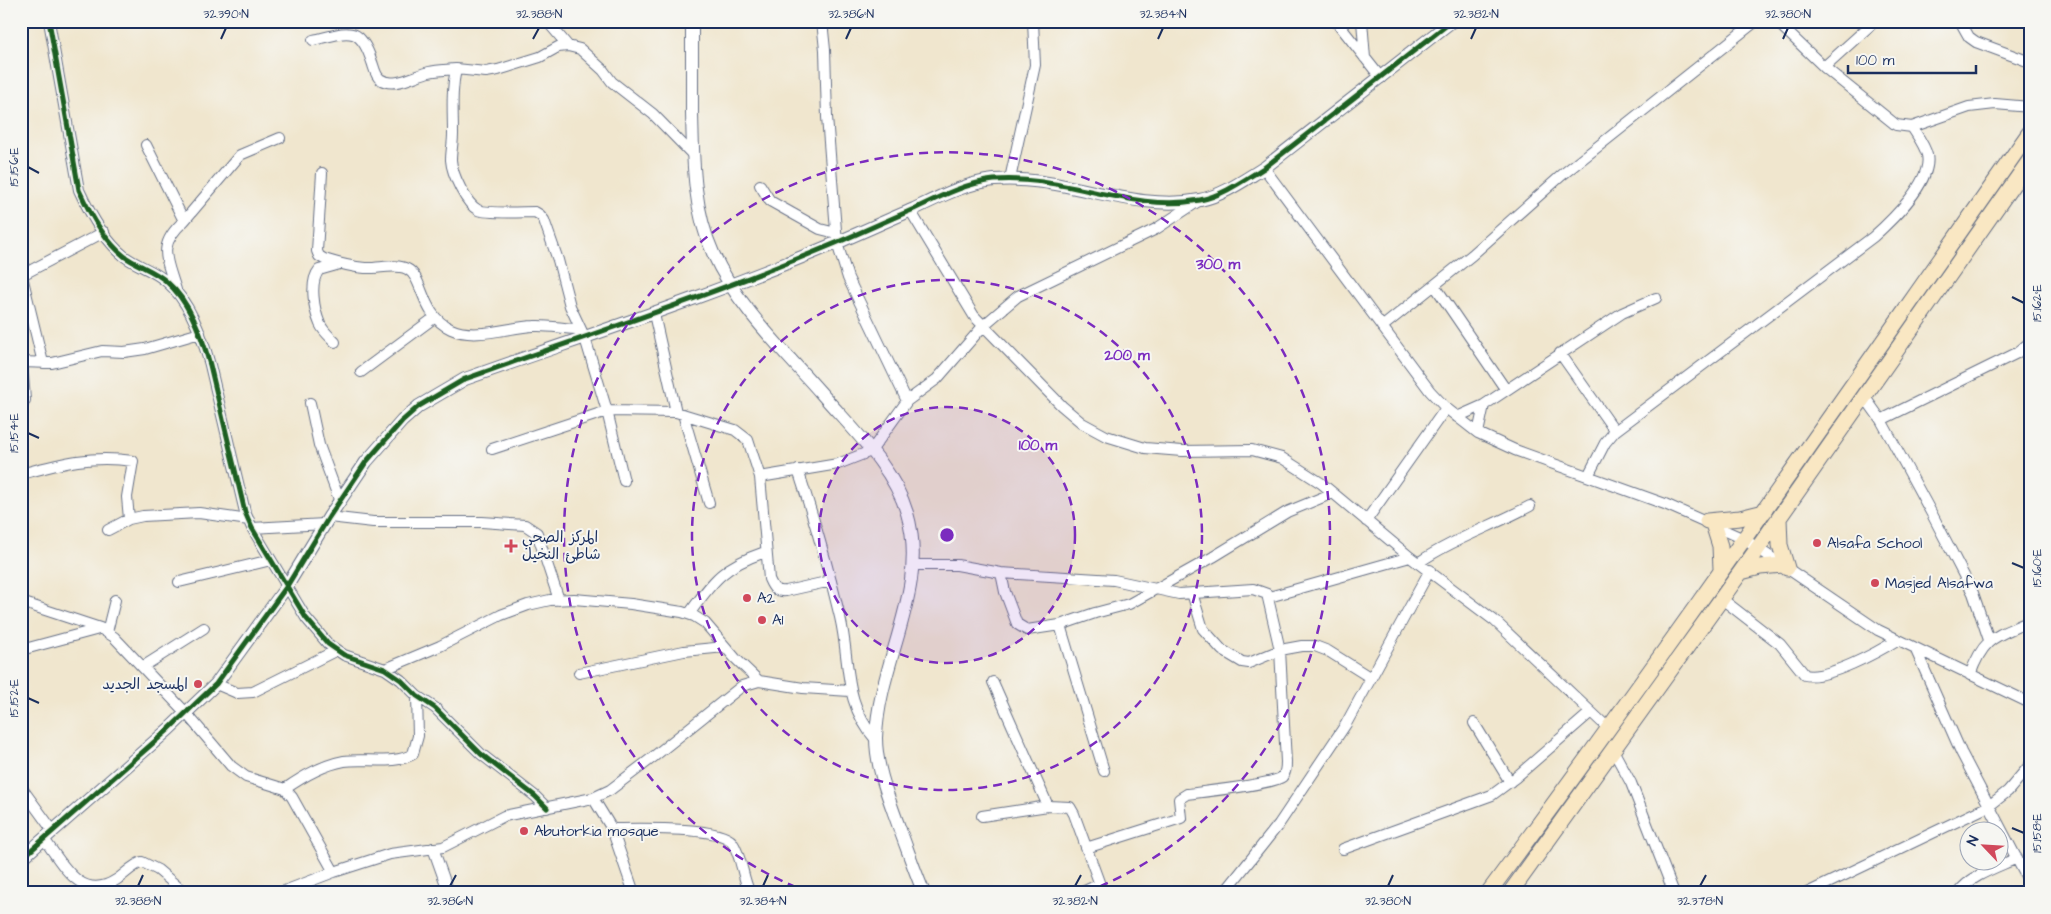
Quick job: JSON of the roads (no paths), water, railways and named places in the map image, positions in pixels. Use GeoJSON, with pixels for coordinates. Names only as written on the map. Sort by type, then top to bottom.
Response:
{"type":"FeatureCollection","features":[{"type":"Feature","properties":{"kind":"main road"},"geometry":{"type":"LineString","coordinates":[[1488,893],[1764,512],[2030,132]]}},
{"type":"Feature","properties":{"kind":"main road"},"geometry":{"type":"LineString","coordinates":[[1510,893],[1741,572],[2030,160]]}},
{"type":"Feature","properties":{"kind":"main road"},"geometry":{"type":"LineString","coordinates":[[1721,569],[1720,546],[1710,523],[1764,512]]}},
{"type":"Feature","properties":{"kind":"main road"},"geometry":{"type":"LineString","coordinates":[[1741,572],[1760,567],[1785,567],[1780,545],[1779,518]]}},
{"type":"Feature","properties":{"kind":"street"},"geometry":{"type":"LineString","coordinates":[[49,21],[79,190],[91,216],[124,256],[167,282],[191,316],[200,333],[210,365],[234,472],[250,524],[306,618],[335,651],[385,669],[401,680],[417,696],[434,708],[481,754],[535,796],[547,808]]}},
{"type":"Feature","properties":{"kind":"street"},"geometry":{"type":"LineString","coordinates":[[548,21],[568,46]]}},
{"type":"Feature","properties":{"kind":"street"},"geometry":{"type":"LineString","coordinates":[[692,21],[693,155],[696,197],[702,227],[713,255],[730,284],[755,318],[871,451],[890,476],[900,493],[907,514],[912,537],[913,565],[878,716],[876,740],[881,774],[919,891]]}},
{"type":"Feature","properties":{"kind":"street"},"geometry":{"type":"LineString","coordinates":[[822,21],[836,238],[848,278],[907,401]]}},
{"type":"Feature","properties":{"kind":"street"},"geometry":{"type":"LineString","coordinates":[[1010,179],[1035,65],[1033,21]]}},
{"type":"Feature","properties":{"kind":"street"},"geometry":{"type":"LineString","coordinates":[[1336,21],[1381,78]]}},
{"type":"Feature","properties":{"kind":"street"},"geometry":{"type":"LineString","coordinates":[[1362,21],[1365,58]]}},
{"type":"Feature","properties":{"kind":"street"},"geometry":{"type":"LineString","coordinates":[[760,476],[838,464],[871,451],[907,401],[937,379],[984,325],[1018,296],[1156,229],[1201,200],[1231,188],[1264,168],[1452,21]]}},
{"type":"Feature","properties":{"kind":"street"},"geometry":{"type":"LineString","coordinates":[[1382,327],[1472,255],[1562,176],[1756,21]]}},
{"type":"Feature","properties":{"kind":"street"},"geometry":{"type":"LineString","coordinates":[[1776,21],[1824,67],[1896,125],[1912,127],[1969,107],[1994,104],[2030,106]]}},
{"type":"Feature","properties":{"kind":"street"},"geometry":{"type":"LineString","coordinates":[[1824,67],[1875,21]]}},
{"type":"Feature","properties":{"kind":"street"},"geometry":{"type":"LineString","coordinates":[[1960,21],[1969,37],[1976,42],[2030,62]]}},
{"type":"Feature","properties":{"kind":"street"},"geometry":{"type":"LineString","coordinates":[[312,40],[348,32],[360,36],[368,48],[375,72],[380,79],[388,81],[411,78],[428,72],[456,69],[486,72],[498,70],[540,57],[558,46],[580,49],[618,87],[653,114],[693,155]]}},
{"type":"Feature","properties":{"kind":"street"},"geometry":{"type":"LineString","coordinates":[[456,69],[452,87],[453,134],[451,160],[455,177],[472,206],[479,210],[487,212],[535,212],[540,215],[549,233],[570,306],[582,333],[608,411],[624,481]]}},
{"type":"Feature","properties":{"kind":"street"},"geometry":{"type":"LineString","coordinates":[[1588,476],[1614,430],[1873,237],[1896,216],[1914,194],[1927,168],[1927,154],[1912,127]]}},
{"type":"Feature","properties":{"kind":"street"},"geometry":{"type":"LineString","coordinates":[[177,294],[165,253],[168,238],[240,154],[280,138]]}},
{"type":"Feature","properties":{"kind":"street"},"geometry":{"type":"LineString","coordinates":[[146,145],[184,221]]}},
{"type":"Feature","properties":{"kind":"street"},"geometry":{"type":"LineString","coordinates":[[1264,168],[1430,391],[1446,408],[1478,433],[1515,450],[1665,504],[1744,539],[1856,616],[1897,640],[2030,703]]}},
{"type":"Feature","properties":{"kind":"street"},"geometry":{"type":"LineString","coordinates":[[322,173],[317,251],[319,256],[342,264],[364,268],[407,268],[416,279],[428,309],[434,318],[451,329],[460,332],[505,331],[535,326],[582,333]]}},
{"type":"Feature","properties":{"kind":"street"},"geometry":{"type":"LineString","coordinates":[[21,859],[186,713],[216,684],[287,586],[366,462],[402,421],[419,406],[465,379],[582,333],[654,314],[974,183],[1010,179],[1041,182],[1159,202],[1201,200]]}},
{"type":"Feature","properties":{"kind":"street"},"geometry":{"type":"LineString","coordinates":[[760,185],[770,201],[836,238]]}},
{"type":"Feature","properties":{"kind":"street"},"geometry":{"type":"LineString","coordinates":[[910,210],[969,308],[1062,406],[1082,423],[1100,433],[1145,448],[1182,450],[1232,449],[1266,453],[1282,458],[1302,470],[1414,560],[1430,570],[1496,621],[1608,728]]}},
{"type":"Feature","properties":{"kind":"street"},"geometry":{"type":"LineString","coordinates":[[44,363],[22,273],[104,232]]}},
{"type":"Feature","properties":{"kind":"street"},"geometry":{"type":"LineString","coordinates":[[334,342],[319,322],[314,281],[319,270],[342,264]]}},
{"type":"Feature","properties":{"kind":"street"},"geometry":{"type":"LineString","coordinates":[[1435,286],[1506,390]]}},
{"type":"Feature","properties":{"kind":"street"},"geometry":{"type":"LineString","coordinates":[[1457,417],[1484,405],[1622,313],[1656,298]]}},
{"type":"Feature","properties":{"kind":"street"},"geometry":{"type":"LineString","coordinates":[[654,314],[680,413],[709,504]]}},
{"type":"Feature","properties":{"kind":"street"},"geometry":{"type":"LineString","coordinates":[[361,372],[434,318]]}},
{"type":"Feature","properties":{"kind":"street"},"geometry":{"type":"LineString","coordinates":[[21,408],[25,400],[22,362],[44,363],[65,361],[102,351],[124,352],[145,349],[200,333]]}},
{"type":"Feature","properties":{"kind":"street"},"geometry":{"type":"LineString","coordinates":[[1881,420],[2017,353],[2030,342]]}},
{"type":"Feature","properties":{"kind":"street"},"geometry":{"type":"LineString","coordinates":[[1560,353],[1614,430]]}},
{"type":"Feature","properties":{"kind":"street"},"geometry":{"type":"LineString","coordinates":[[1864,396],[1881,420],[1973,593],[1989,640]]}},
{"type":"Feature","properties":{"kind":"street"},"geometry":{"type":"LineString","coordinates":[[310,403],[318,445],[340,502]]}},
{"type":"Feature","properties":{"kind":"street"},"geometry":{"type":"LineString","coordinates":[[1478,433],[1484,405]]}},
{"type":"Feature","properties":{"kind":"street"},"geometry":{"type":"LineString","coordinates":[[1366,521],[1446,408]]}},
{"type":"Feature","properties":{"kind":"street"},"geometry":{"type":"LineString","coordinates":[[492,449],[608,411],[680,413],[721,424],[743,434],[748,440],[760,476],[765,552],[769,579],[774,589],[779,592],[831,581]]}},
{"type":"Feature","properties":{"kind":"street"},"geometry":{"type":"LineString","coordinates":[[21,474],[69,461],[103,458],[133,461],[127,497],[129,519]]}},
{"type":"Feature","properties":{"kind":"street"},"geometry":{"type":"LineString","coordinates":[[798,470],[823,549],[841,620],[850,691],[856,710],[876,740]]}},
{"type":"Feature","properties":{"kind":"street"},"geometry":{"type":"LineString","coordinates":[[1001,573],[1004,592],[1017,624],[1028,630],[1060,625],[1129,604],[1213,558],[1287,512],[1332,493]]}},
{"type":"Feature","properties":{"kind":"street"},"geometry":{"type":"LineString","coordinates":[[1269,597],[1414,560],[1506,520],[1530,506]]}},
{"type":"Feature","properties":{"kind":"street"},"geometry":{"type":"LineString","coordinates":[[108,530],[129,519],[143,516],[199,513],[250,524],[327,521],[482,522],[525,526],[537,532],[559,600]]}},
{"type":"Feature","properties":{"kind":"street"},"geometry":{"type":"LineString","coordinates":[[689,614],[705,591],[729,567],[765,552]]}},
{"type":"Feature","properties":{"kind":"street"},"geometry":{"type":"LineString","coordinates":[[180,582],[271,560]]}},
{"type":"Feature","properties":{"kind":"street"},"geometry":{"type":"LineString","coordinates":[[913,565],[957,565],[1001,573],[1114,580],[1179,594],[1253,589],[1262,591],[1269,597],[1280,650],[1285,772],[1280,778],[1267,782],[1186,794],[1179,799],[1181,818],[1086,848]]}},
{"type":"Feature","properties":{"kind":"street"},"geometry":{"type":"LineString","coordinates":[[1224,893],[1279,824],[1346,724],[1430,570]]}},
{"type":"Feature","properties":{"kind":"street"},"geometry":{"type":"LineString","coordinates":[[1192,593],[1203,629],[1222,650],[1234,658],[1249,663],[1280,650],[1315,646],[1328,651],[1371,678]]}},
{"type":"Feature","properties":{"kind":"street"},"geometry":{"type":"LineString","coordinates":[[1722,598],[1746,620],[1774,638],[1799,671],[1808,676],[1819,675],[1844,667],[1877,653],[1897,640]]}},
{"type":"Feature","properties":{"kind":"street"},"geometry":{"type":"LineString","coordinates":[[385,669],[440,646],[501,615],[528,605],[574,599],[631,604],[689,614],[705,623],[725,647],[759,681]]}},
{"type":"Feature","properties":{"kind":"street"},"geometry":{"type":"LineString","coordinates":[[103,630],[116,600]]}},
{"type":"Feature","properties":{"kind":"street"},"geometry":{"type":"LineString","coordinates":[[21,602],[103,630],[144,666],[231,766],[239,773],[269,786],[285,790],[292,797],[334,872]]}},
{"type":"Feature","properties":{"kind":"street"},"geometry":{"type":"LineString","coordinates":[[1970,675],[1977,656],[1989,640],[2030,621]]}},
{"type":"Feature","properties":{"kind":"street"},"geometry":{"type":"LineString","coordinates":[[1060,625],[1104,772]]}},
{"type":"Feature","properties":{"kind":"street"},"geometry":{"type":"LineString","coordinates":[[144,666],[204,628]]}},
{"type":"Feature","properties":{"kind":"street"},"geometry":{"type":"LineString","coordinates":[[21,650],[103,630]]}},
{"type":"Feature","properties":{"kind":"street"},"geometry":{"type":"LineString","coordinates":[[579,673],[684,651],[725,647]]}},
{"type":"Feature","properties":{"kind":"street"},"geometry":{"type":"LineString","coordinates":[[1915,648],[1961,752],[2030,884]]}},
{"type":"Feature","properties":{"kind":"street"},"geometry":{"type":"LineString","coordinates":[[216,684],[237,694],[253,692],[335,651]]}},
{"type":"Feature","properties":{"kind":"street"},"geometry":{"type":"LineString","coordinates":[[279,893],[334,872],[390,854],[443,847],[504,816],[593,798],[610,790],[742,686],[759,681],[803,688],[850,691]]}},
{"type":"Feature","properties":{"kind":"street"},"geometry":{"type":"LineString","coordinates":[[993,682],[1048,806]]}},
{"type":"Feature","properties":{"kind":"street"},"geometry":{"type":"LineString","coordinates":[[285,790],[318,770],[343,761],[399,759],[413,754],[418,736],[417,696]]}},
{"type":"Feature","properties":{"kind":"street"},"geometry":{"type":"LineString","coordinates":[[1343,849],[1492,795],[1510,782],[1590,712]]}},
{"type":"Feature","properties":{"kind":"street"},"geometry":{"type":"LineString","coordinates":[[1474,723],[1510,782]]}},
{"type":"Feature","properties":{"kind":"street"},"geometry":{"type":"LineString","coordinates":[[1613,750],[1631,783],[1674,893]]}},
{"type":"Feature","properties":{"kind":"street"},"geometry":{"type":"LineString","coordinates":[[1807,893],[1989,806],[2008,791],[2030,764]]}},
{"type":"Feature","properties":{"kind":"street"},"geometry":{"type":"LineString","coordinates":[[21,787],[70,874],[80,884],[92,886],[107,884],[142,862],[147,862],[185,893]]}},
{"type":"Feature","properties":{"kind":"street"},"geometry":{"type":"LineString","coordinates":[[593,798],[612,830],[634,893]]}},
{"type":"Feature","properties":{"kind":"street"},"geometry":{"type":"LineString","coordinates":[[982,816],[1048,806],[1070,807],[1101,888],[1080,893]]}},
{"type":"Feature","properties":{"kind":"street"},"geometry":{"type":"LineString","coordinates":[[612,830],[671,830],[717,834],[727,837],[738,853],[750,893]]}},
{"type":"Feature","properties":{"kind":"street"},"geometry":{"type":"LineString","coordinates":[[433,848],[448,893]]}},
{"type":"Feature","properties":{"kind":"street"},"geometry":{"type":"LineString","coordinates":[[1958,893],[1968,882],[2017,858]]}},
{"type":"Feature","properties":{"kind":"place","name":"Alsafa School"},"geometry":{"type":"Point","coordinates":[1817,543]}},
{"type":"Feature","properties":{"kind":"place","name":"المركز الصحي شاطئ النخيل"},"geometry":{"type":"Point","coordinates":[511,546]}},
{"type":"Feature","properties":{"kind":"place","name":"Masjed Alsafwa"},"geometry":{"type":"Point","coordinates":[1875,583]}},
{"type":"Feature","properties":{"kind":"place","name":"A2"},"geometry":{"type":"Point","coordinates":[747,598]}},
{"type":"Feature","properties":{"kind":"place","name":"A1"},"geometry":{"type":"Point","coordinates":[762,620]}},
{"type":"Feature","properties":{"kind":"place","name":"المسجد الجديد"},"geometry":{"type":"Point","coordinates":[198,684]}},
{"type":"Feature","properties":{"kind":"place","name":"Abutorkia mosque"},"geometry":{"type":"Point","coordinates":[524,831]}}]}
